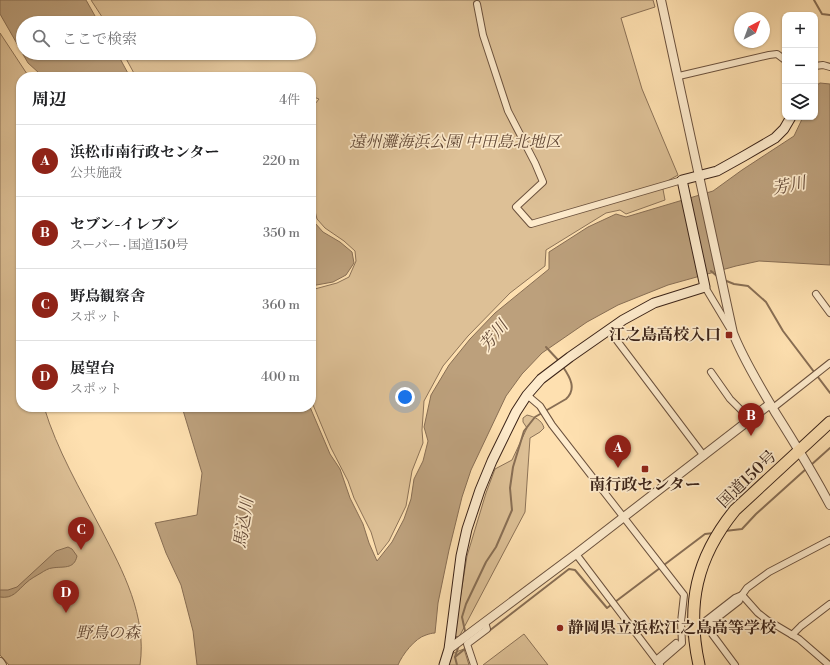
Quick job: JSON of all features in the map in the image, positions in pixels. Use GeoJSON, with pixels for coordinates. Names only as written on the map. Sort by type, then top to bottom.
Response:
{"type":"FeatureCollection","features":[{"type":"Feature","properties":{"kind":"highway","name":"国道150号"},"geometry":{"type":"LineString","coordinates":[[700,665],[693,621],[697,584],[707,555],[724,524],[735,510],[830,422]]}},
{"type":"Feature","properties":{"kind":"main road"},"geometry":{"type":"LineString","coordinates":[[444,665],[449,649],[466,529],[492,461],[516,412],[527,394],[541,379],[564,361],[623,320],[654,303],[705,287],[682,180],[699,178],[717,171],[775,138],[790,120]]}},
{"type":"Feature","properties":{"kind":"street"},"geometry":{"type":"LineString","coordinates":[[662,0],[733,333],[740,352],[830,505]]}},
{"type":"Feature","properties":{"kind":"street"},"geometry":{"type":"LineString","coordinates":[[477,4],[483,35],[508,111],[535,163],[543,182],[516,207],[532,224],[682,180]]}},
{"type":"Feature","properties":{"kind":"street"},"geometry":{"type":"LineString","coordinates":[[679,76],[769,55],[777,54],[782,58]]}},
{"type":"Feature","properties":{"kind":"street"},"geometry":{"type":"LineString","coordinates":[[818,66],[830,67]]}},
{"type":"Feature","properties":{"kind":"street"},"geometry":{"type":"LineString","coordinates":[[705,287],[733,333]]}},
{"type":"Feature","properties":{"kind":"street"},"geometry":{"type":"LineString","coordinates":[[816,294],[830,313]]}},
{"type":"Feature","properties":{"kind":"street"},"geometry":{"type":"LineString","coordinates":[[615,338],[704,456]]}},
{"type":"Feature","properties":{"kind":"street"},"geometry":{"type":"LineString","coordinates":[[449,649],[751,420],[830,363]]}},
{"type":"Feature","properties":{"kind":"street"},"geometry":{"type":"LineString","coordinates":[[711,372],[730,398],[751,420]]}},
{"type":"Feature","properties":{"kind":"street"},"geometry":{"type":"LineString","coordinates":[[527,394],[540,406],[552,426],[684,595],[681,622],[682,643],[658,663]]}},
{"type":"Feature","properties":{"kind":"street"},"geometry":{"type":"LineString","coordinates":[[735,665],[712,634],[712,622],[739,601],[747,588],[769,572],[830,540]]}},
{"type":"Feature","properties":{"kind":"street"},"geometry":{"type":"LineString","coordinates":[[576,554],[658,663]]}},
{"type":"Feature","properties":{"kind":"street"},"geometry":{"type":"LineString","coordinates":[[699,626],[735,598],[742,595]]}},
{"type":"Feature","properties":{"kind":"street"},"geometry":{"type":"LineString","coordinates":[[742,595],[767,620],[799,639],[829,665]]}},
{"type":"Feature","properties":{"kind":"street"},"geometry":{"type":"LineString","coordinates":[[792,635],[801,626],[830,604]]}},
{"type":"Feature","properties":{"kind":"street"},"geometry":{"type":"LineString","coordinates":[[474,665],[467,644],[487,629],[485,622]]}},
{"type":"Feature","properties":{"kind":"street"},"geometry":{"type":"LineString","coordinates":[[658,663],[678,642]]}},
{"type":"Feature","properties":{"kind":"green space","name":"遠州灘海浜公園 中田島北地区"},"geometry":{"type":"Polygon","coordinates":[[[91,0],[653,0],[655,7],[621,18],[642,89],[678,175],[662,184],[665,200],[626,214],[620,210],[606,213],[546,250],[545,266],[510,293],[468,336],[443,366],[424,401],[422,430],[423,443],[412,471],[406,506],[389,541],[378,555],[371,532],[331,448],[316,412],[316,289],[337,283],[349,277],[356,261],[355,251],[344,241],[325,228],[317,219],[316,215],[316,103],[319,99],[316,98],[316,72],[133,72],[127,60],[316,60],[316,16],[101,16],[91,0]]]}},
{"type":"Feature","properties":{"kind":"green space","name":"野鳥の森"},"geometry":{"type":"Polygon","coordinates":[[[0,33],[16,57],[16,60],[18,60],[26,72],[16,72],[16,412],[46,412],[62,454],[125,578],[137,612],[141,647],[140,665],[9,665],[0,655],[0,33]]]}},
{"type":"Feature","properties":{"kind":"green space"},"geometry":{"type":"Polygon","coordinates":[[[527,415],[538,419],[544,428],[530,438],[525,512],[459,637],[454,636],[467,556],[486,493],[495,469],[512,460],[527,428],[523,422],[523,418],[527,415]]]}},
{"type":"Feature","properties":{"kind":"green space"},"geometry":{"type":"Polygon","coordinates":[[[524,634],[548,665],[483,665],[524,634]]]}},
{"type":"Feature","properties":{"kind":"green space"},"geometry":{"type":"Polygon","coordinates":[[[464,649],[469,665],[449,665],[451,654],[464,649]]]}},
{"type":"Feature","properties":{"kind":"water"},"geometry":{"type":"Polygon","coordinates":[[[0,0],[86,0],[95,16],[16,16],[16,42],[0,14],[0,0]]]}},
{"type":"Feature","properties":{"kind":"water"},"geometry":{"type":"Polygon","coordinates":[[[26,60],[121,60],[127,72],[38,72],[26,60]]]}},
{"type":"Feature","properties":{"kind":"water"},"geometry":{"type":"Polygon","coordinates":[[[818,84],[830,84],[830,265],[759,261],[668,285],[618,305],[587,322],[542,353],[522,374],[506,396],[471,470],[462,497],[449,550],[438,603],[435,633],[426,635],[413,643],[398,665],[197,665],[193,631],[181,585],[166,553],[155,523],[197,515],[202,473],[184,412],[312,412],[330,454],[340,469],[350,498],[363,524],[377,561],[392,542],[404,519],[411,499],[414,479],[423,461],[428,441],[424,427],[431,395],[449,365],[470,339],[495,313],[549,269],[549,252],[588,227],[616,214],[626,217],[713,191],[794,136],[802,120],[818,120],[818,84]]]}},
{"type":"Feature","properties":{"kind":"water"},"geometry":{"type":"Polygon","coordinates":[[[316,224],[323,232],[340,242],[352,252],[354,263],[346,275],[333,282],[316,285],[316,224]]]}},
{"type":"Feature","properties":{"kind":"water"},"geometry":{"type":"Polygon","coordinates":[[[68,547],[72,549],[77,556],[73,564],[48,569],[29,580],[12,596],[0,597],[0,590],[8,590],[17,587],[56,551],[68,547]]]}},
{"type":"Feature","properties":{"kind":"waterway"},"geometry":{"type":"LineString","coordinates":[[814,0],[822,14],[830,15]]}},
{"type":"Feature","properties":{"kind":"waterway"},"geometry":{"type":"LineString","coordinates":[[711,271],[718,277]]}},
{"type":"Feature","properties":{"kind":"waterway"},"geometry":{"type":"LineString","coordinates":[[724,280],[734,284],[748,286],[766,302],[783,331],[830,393]]}},
{"type":"Feature","properties":{"kind":"waterway"},"geometry":{"type":"LineString","coordinates":[[546,347],[559,361]]}},
{"type":"Feature","properties":{"kind":"waterway"},"geometry":{"type":"LineString","coordinates":[[463,635],[465,631],[462,617],[466,604],[486,562],[496,547],[512,510],[510,488],[513,467],[524,431],[535,417],[566,399],[571,391],[572,387],[570,379],[563,367]]}},
{"type":"Feature","properties":{"kind":"waterway"},"geometry":{"type":"LineString","coordinates":[[811,465],[830,448]]}},
{"type":"Feature","properties":{"kind":"waterway"},"geometry":{"type":"LineString","coordinates":[[725,531],[742,529],[756,514],[806,469]]}},
{"type":"Feature","properties":{"kind":"waterway"},"geometry":{"type":"LineString","coordinates":[[489,631],[569,569],[575,570],[607,608],[705,534],[714,533]]}},
{"type":"Feature","properties":{"kind":"waterway"},"geometry":{"type":"LineString","coordinates":[[457,665],[455,657],[459,645]]}},
{"type":"Feature","properties":{"kind":"waterway"},"geometry":{"type":"LineString","coordinates":[[455,657],[466,648]]}},
{"type":"Feature","properties":{"kind":"tunnel"},"geometry":{"type":"LineString","coordinates":[[679,641],[695,629]]}},
{"type":"Feature","properties":{"kind":"place","name":"江之島高校入口"},"geometry":{"type":"Point","coordinates":[729,335]}},
{"type":"Feature","properties":{"kind":"place","name":"セブン-イレブン"},"geometry":{"type":"Point","coordinates":[751,436]}},
{"type":"Feature","properties":{"kind":"place","name":"浜松市南行政センター"},"geometry":{"type":"Point","coordinates":[618,468]}},
{"type":"Feature","properties":{"kind":"place","name":"南行政センター"},"geometry":{"type":"Point","coordinates":[645,469]}},
{"type":"Feature","properties":{"kind":"place","name":"野鳥観察舎"},"geometry":{"type":"Point","coordinates":[81,550]}},
{"type":"Feature","properties":{"kind":"place","name":"展望台"},"geometry":{"type":"Point","coordinates":[66,613]}},
{"type":"Feature","properties":{"kind":"place","name":"静岡県立浜松江之島高等学校"},"geometry":{"type":"Point","coordinates":[560,628]}},
{"type":"Feature","properties":{"kind":"water label","name":"芳川"},"geometry":{"type":"Point","coordinates":[789,186]}},
{"type":"Feature","properties":{"kind":"water label","name":"芳川"},"geometry":{"type":"Point","coordinates":[494,336]}},
{"type":"Feature","properties":{"kind":"water label","name":"馬込川"},"geometry":{"type":"Point","coordinates":[244,523]}}]}
